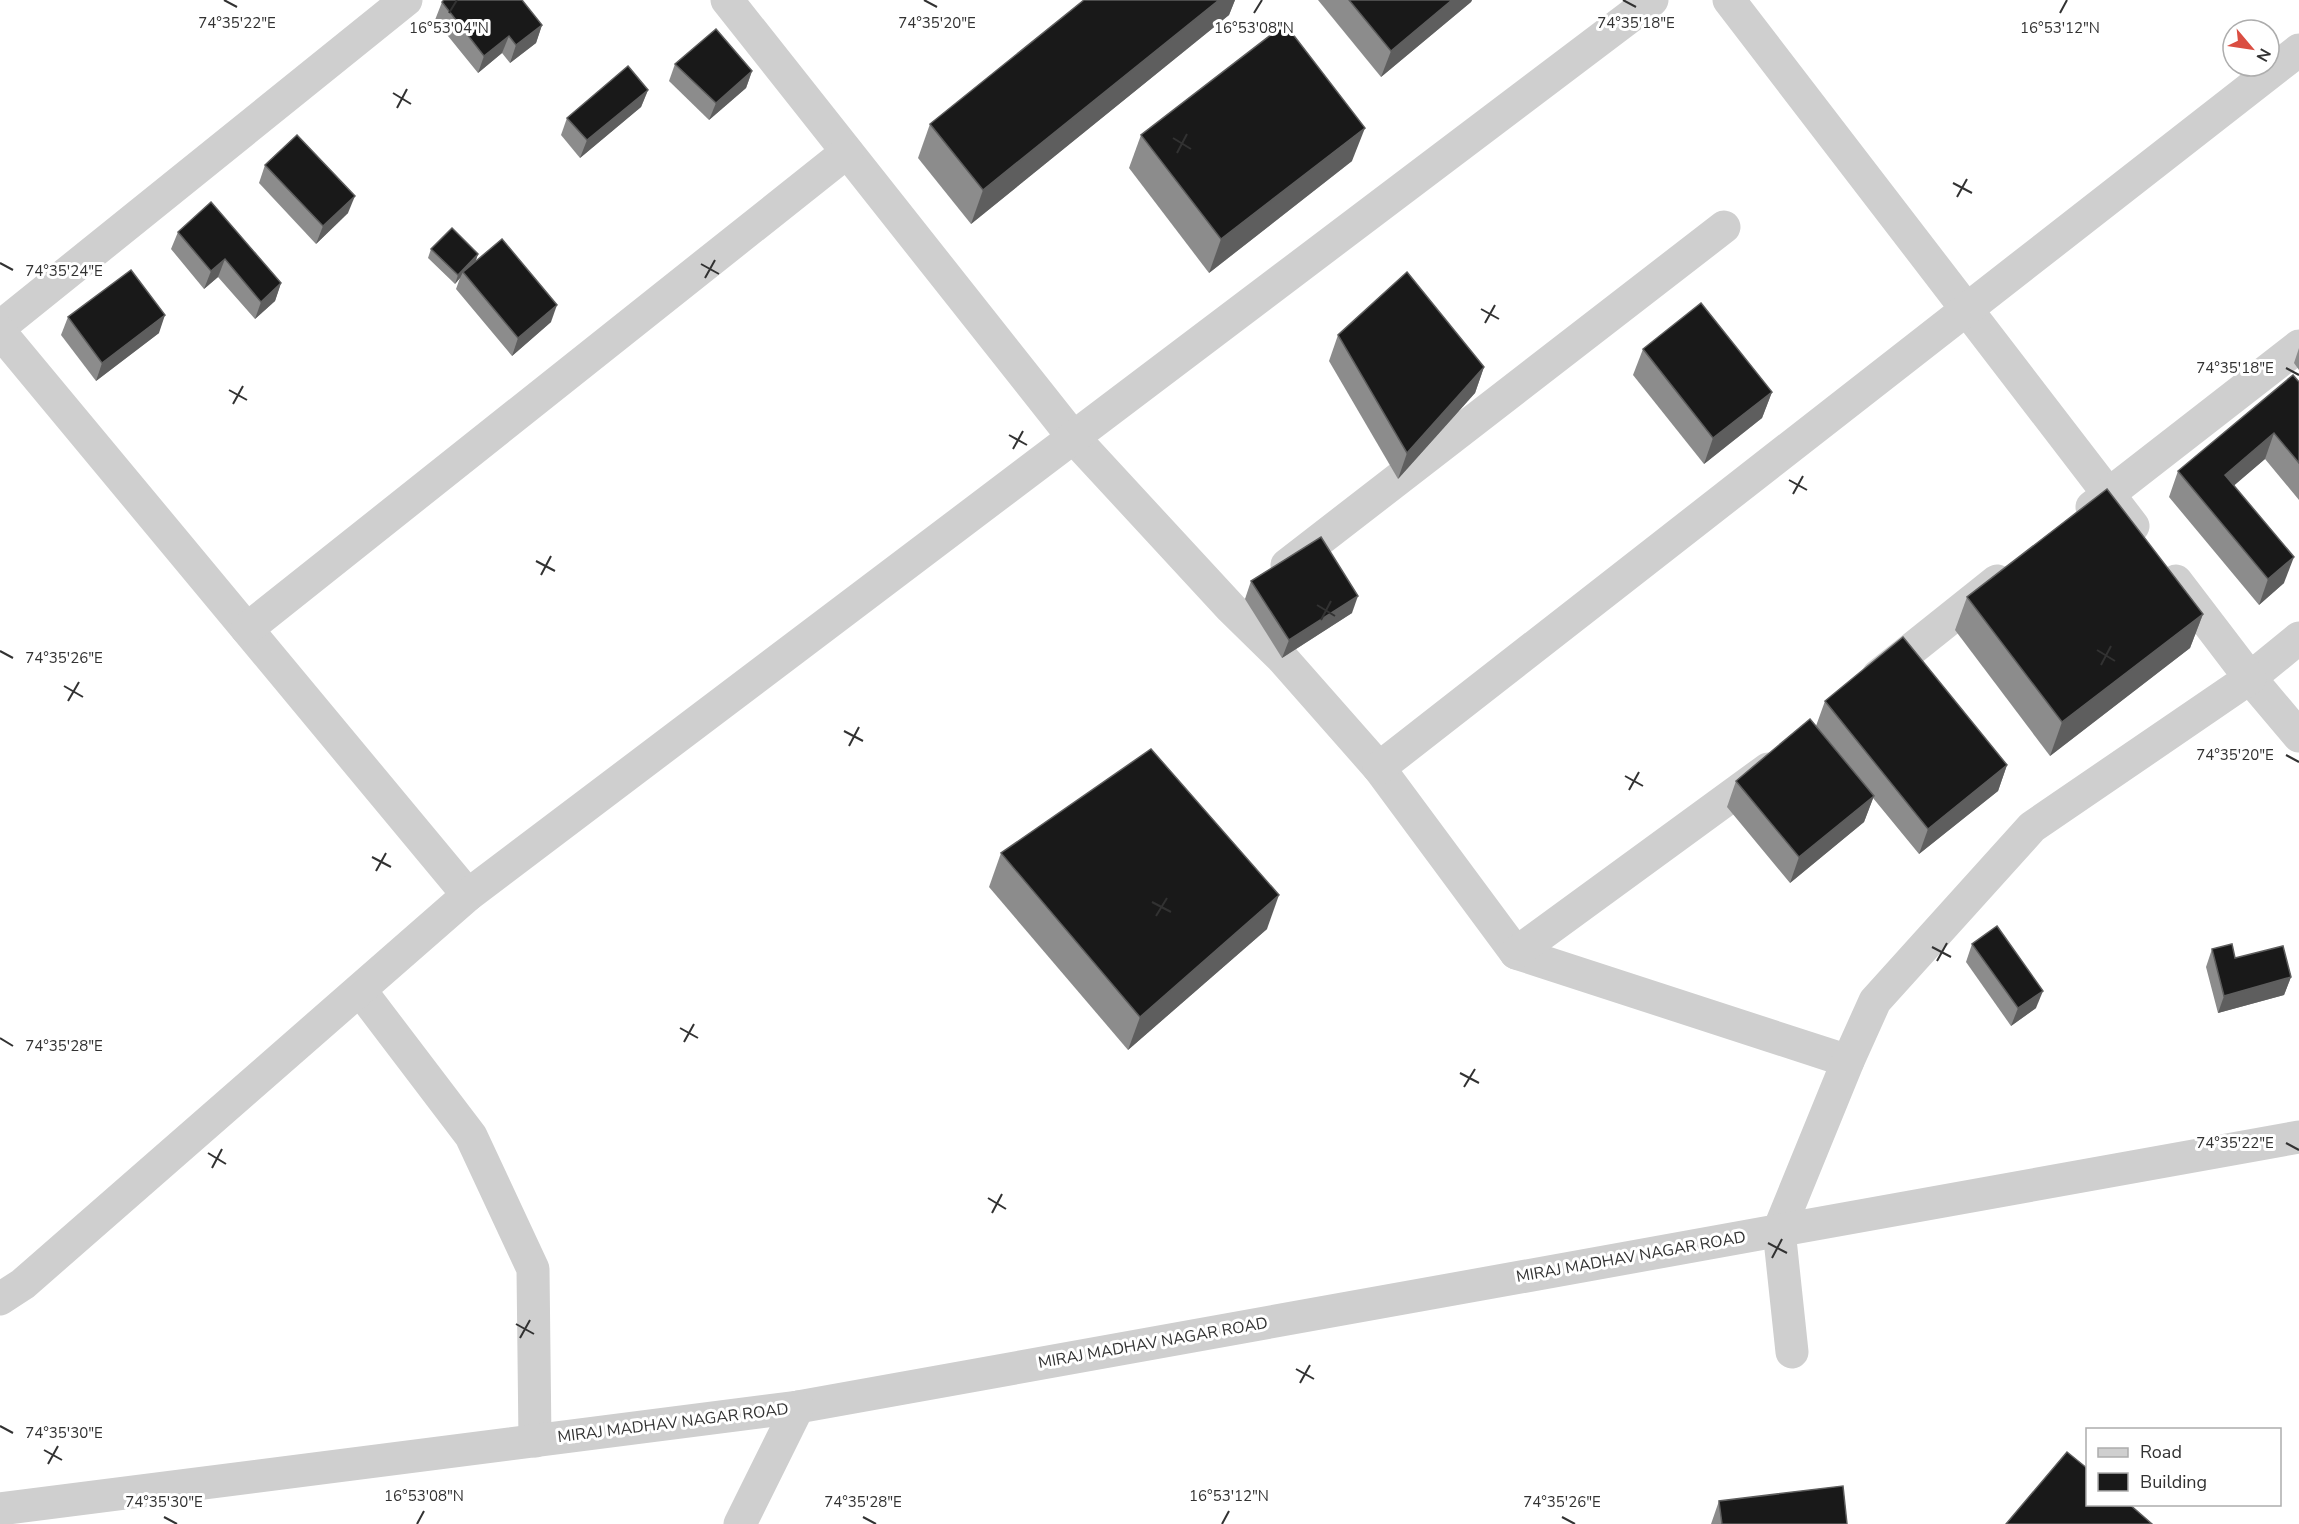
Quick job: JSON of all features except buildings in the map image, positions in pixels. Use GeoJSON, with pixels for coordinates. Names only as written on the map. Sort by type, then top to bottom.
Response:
{"type":"FeatureCollection","features":[{"type":"Feature","properties":{"kind":"street"},"geometry":{"type":"LineString","coordinates":[[0,327],[406,0]]}},
{"type":"Feature","properties":{"kind":"street"},"geometry":{"type":"LineString","coordinates":[[727,0],[1073,437],[1249,595],[1282,658],[1379,768],[1516,953],[1848,1061]]}},
{"type":"Feature","properties":{"kind":"street"},"geometry":{"type":"LineString","coordinates":[[0,1299],[24,1284],[468,895],[1652,0]]}},
{"type":"Feature","properties":{"kind":"street"},"geometry":{"type":"LineString","coordinates":[[1729,0],[2250,678],[2299,736]]}},
{"type":"Feature","properties":{"kind":"street"},"geometry":{"type":"LineString","coordinates":[[1379,768],[2299,50]]}},
{"type":"Feature","properties":{"kind":"street"},"geometry":{"type":"LineString","coordinates":[[248,629],[848,152]]}},
{"type":"Feature","properties":{"kind":"street"},"geometry":{"type":"LineString","coordinates":[[1249,595],[1724,227]]}},
{"type":"Feature","properties":{"kind":"street"},"geometry":{"type":"LineString","coordinates":[[0,332],[468,895]]}},
{"type":"Feature","properties":{"kind":"street"},"geometry":{"type":"LineString","coordinates":[[2071,523],[2299,346]]}},
{"type":"Feature","properties":{"kind":"street"},"geometry":{"type":"LineString","coordinates":[[1859,691],[2025,560]]}},
{"type":"Feature","properties":{"kind":"street"},"geometry":{"type":"LineString","coordinates":[[1792,1352],[1779,1230],[1875,1001],[2032,827],[2250,678],[2299,638]]}},
{"type":"Feature","properties":{"kind":"street"},"geometry":{"type":"LineString","coordinates":[[1516,953],[1791,752]]}},
{"type":"Feature","properties":{"kind":"street"},"geometry":{"type":"LineString","coordinates":[[360,990],[471,1136],[533,1269],[535,1441]]}},
{"type":"Feature","properties":{"kind":"street","name":"MIRAJ MADHAV NAGAR ROAD"},"geometry":{"type":"LineString","coordinates":[[0,1509],[798,1407],[2299,1137]]}},
{"type":"Feature","properties":{"kind":"street"},"geometry":{"type":"LineString","coordinates":[[740,1524],[798,1407]]}},
{"type":"Feature","properties":{"kind":"street"},"geometry":{"type":"LineString","coordinates":[[37,1524],[118,1493]]}}]}
